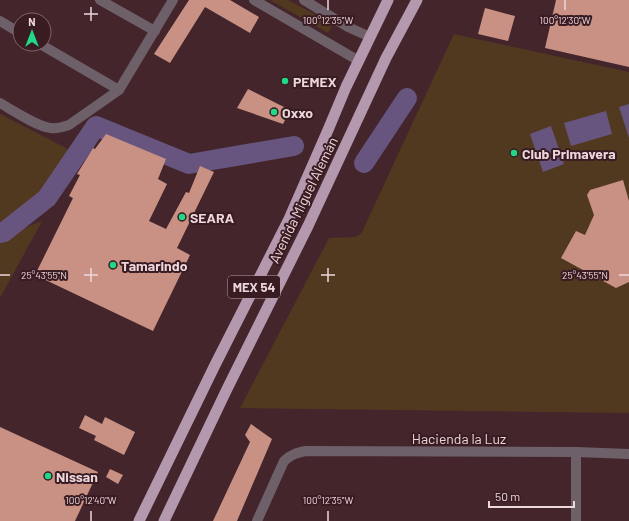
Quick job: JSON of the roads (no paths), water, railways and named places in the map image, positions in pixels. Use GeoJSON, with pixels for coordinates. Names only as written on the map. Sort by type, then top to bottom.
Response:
{"type":"FeatureCollection","features":[{"type":"Feature","properties":{"kind":"highway","name":"Avenida Miguel Alemán"},"geometry":{"type":"LineString","coordinates":[[139,521],[288,219],[346,87],[388,0]]}},
{"type":"Feature","properties":{"kind":"highway","name":"Avenida Miguel Alemán"},"geometry":{"type":"LineString","coordinates":[[164,521],[227,389],[308,226],[386,58],[417,0]]}},
{"type":"Feature","properties":{"kind":"street"},"geometry":{"type":"LineString","coordinates":[[100,0],[155,31]]}},
{"type":"Feature","properties":{"kind":"street"},"geometry":{"type":"LineString","coordinates":[[0,103],[41,125],[50,128],[60,128],[69,124],[120,90],[173,0]]}},
{"type":"Feature","properties":{"kind":"street"},"geometry":{"type":"LineString","coordinates":[[254,0],[359,61]]}},
{"type":"Feature","properties":{"kind":"street"},"geometry":{"type":"LineString","coordinates":[[304,0],[348,27],[370,38]]}},
{"type":"Feature","properties":{"kind":"street"},"geometry":{"type":"LineString","coordinates":[[0,21],[12,28]]}},
{"type":"Feature","properties":{"kind":"street"},"geometry":{"type":"LineString","coordinates":[[52,51],[120,90]]}},
{"type":"Feature","properties":{"kind":"street","name":"Hacienda la Luz"},"geometry":{"type":"LineString","coordinates":[[257,521],[284,461],[289,456],[306,451],[576,452],[629,454]]}},
{"type":"Feature","properties":{"kind":"street"},"geometry":{"type":"LineString","coordinates":[[576,452],[576,521]]}},
{"type":"Feature","properties":{"kind":"waterway"},"geometry":{"type":"LineString","coordinates":[[364,163],[407,98]]}},
{"type":"Feature","properties":{"kind":"waterway"},"geometry":{"type":"LineString","coordinates":[[0,233],[4,232],[47,198],[96,126],[189,164],[294,146]]}},
{"type":"Feature","properties":{"kind":"place","name":"PEMEX"},"geometry":{"type":"Point","coordinates":[285,81]}},
{"type":"Feature","properties":{"kind":"place","name":"Oxxo"},"geometry":{"type":"Point","coordinates":[274,112]}},
{"type":"Feature","properties":{"kind":"place","name":"Club Primavera"},"geometry":{"type":"Point","coordinates":[514,153]}},
{"type":"Feature","properties":{"kind":"place","name":"SEARA"},"geometry":{"type":"Point","coordinates":[182,217]}},
{"type":"Feature","properties":{"kind":"place","name":"Tamarindo"},"geometry":{"type":"Point","coordinates":[113,265]}},
{"type":"Feature","properties":{"kind":"place","name":"Nissan"},"geometry":{"type":"Point","coordinates":[48,476]}}]}
